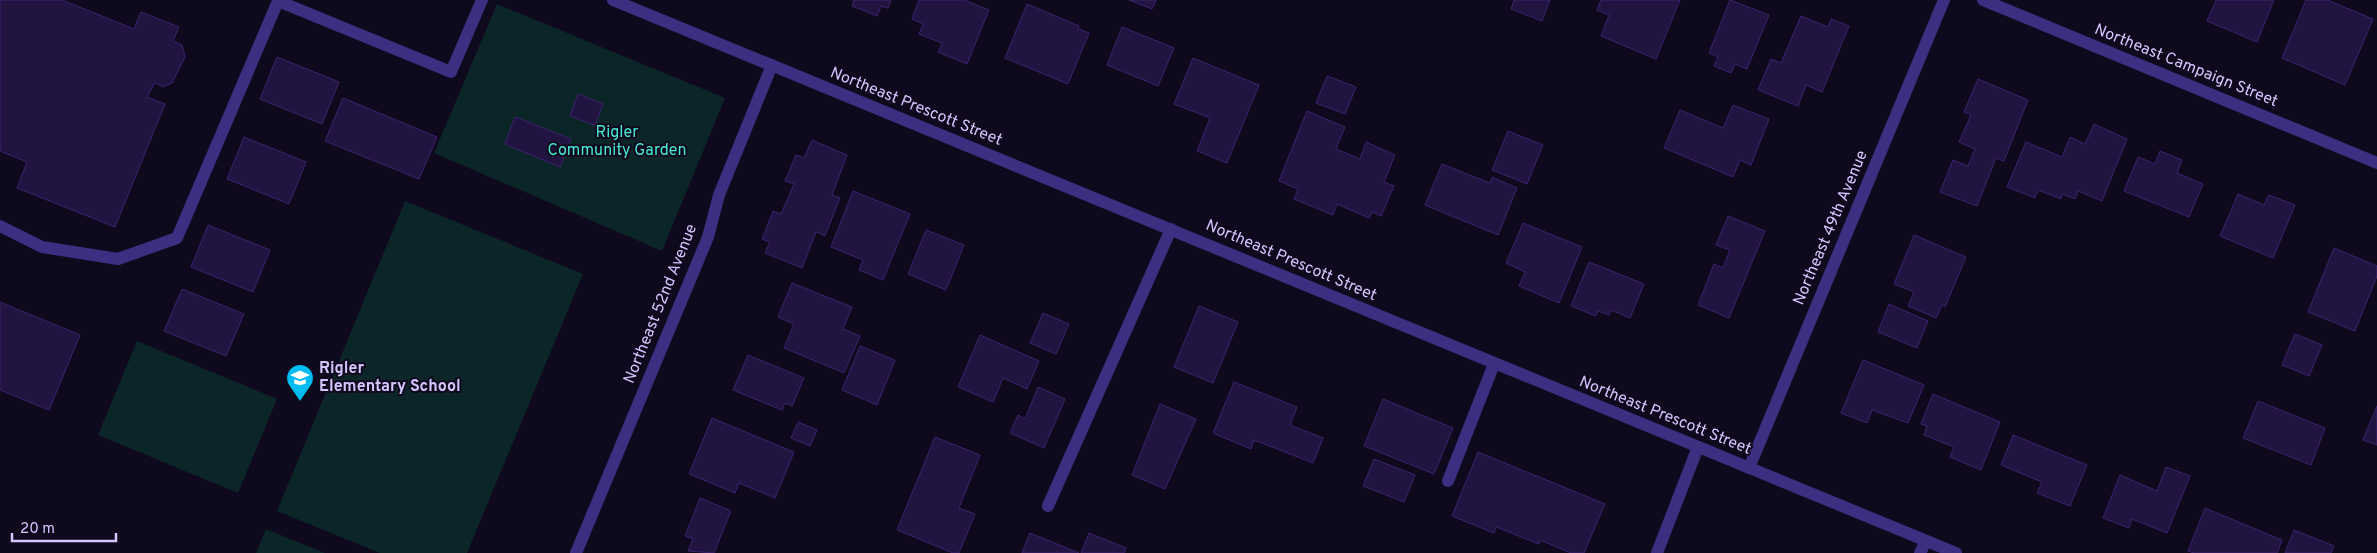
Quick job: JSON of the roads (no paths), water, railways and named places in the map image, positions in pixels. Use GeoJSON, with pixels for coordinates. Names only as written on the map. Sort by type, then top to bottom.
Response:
{"type":"FeatureCollection","features":[{"type":"Feature","properties":{"kind":"street"},"geometry":{"type":"LineString","coordinates":[[0,226],[42,247],[118,259],[177,238],[278,1],[451,72],[482,0]]}},
{"type":"Feature","properties":{"kind":"street","name":"Northeast Prescott Street"},"geometry":{"type":"LineString","coordinates":[[612,0],[1956,553]]}},
{"type":"Feature","properties":{"kind":"street","name":"Northeast 49th Avenue"},"geometry":{"type":"LineString","coordinates":[[1748,468],[1944,0]]}},
{"type":"Feature","properties":{"kind":"street","name":"Northeast Campaign Street"},"geometry":{"type":"LineString","coordinates":[[1983,0],[2377,163]]}},
{"type":"Feature","properties":{"kind":"street","name":"Northeast 52nd Avenue"},"geometry":{"type":"LineString","coordinates":[[576,553],[708,237],[719,196],[772,65]]}},
{"type":"Feature","properties":{"kind":"street"},"geometry":{"type":"LineString","coordinates":[[1048,506],[1171,229]]}},
{"type":"Feature","properties":{"kind":"street"},"geometry":{"type":"LineString","coordinates":[[1448,481],[1494,364]]}},
{"type":"Feature","properties":{"kind":"street"},"geometry":{"type":"LineString","coordinates":[[1657,553],[1698,447]]}},
{"type":"Feature","properties":{"kind":"street"},"geometry":{"type":"LineString","coordinates":[[1920,553],[1926,541]]}},
{"type":"Feature","properties":{"kind":"place","name":"Rigler Elementary School"},"geometry":{"type":"Point","coordinates":[300,402]}},
{"type":"Feature","properties":{"kind":"park label","name":"Rigler Community Garden"},"geometry":{"type":"Point","coordinates":[617,142]}}]}
